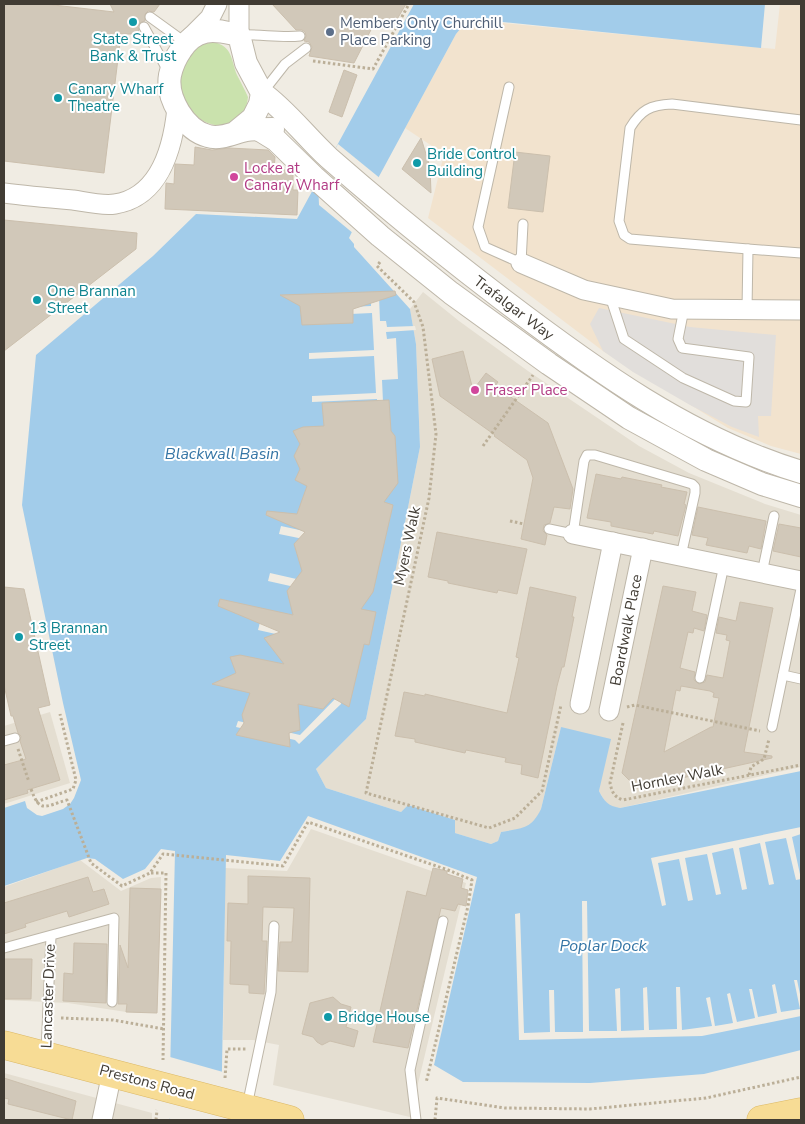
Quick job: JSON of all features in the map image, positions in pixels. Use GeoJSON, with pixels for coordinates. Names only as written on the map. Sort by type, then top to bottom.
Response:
{"type":"FeatureCollection","features":[{"type":"Feature","properties":{"kind":"main road","name":"Prestons Road"},"geometry":{"type":"LineString","coordinates":[[4,1045],[112,1073],[162,1098],[232,1097],[290,1120]]}},
{"type":"Feature","properties":{"kind":"main road"},"geometry":{"type":"LineString","coordinates":[[761,1120],[801,1112]]}},
{"type":"Feature","properties":{"kind":"street"},"geometry":{"type":"LineString","coordinates":[[217,4],[210,18],[188,40],[176,57],[170,75],[173,99],[184,118],[205,135],[220,137],[236,132],[253,118],[260,104],[262,93],[246,63],[239,35],[239,6]]}},
{"type":"Feature","properties":{"kind":"street"},"geometry":{"type":"LineString","coordinates":[[188,40],[204,32],[215,31],[239,35]]}},
{"type":"Feature","properties":{"kind":"street","name":"Trafalgar Way"},"geometry":{"type":"LineString","coordinates":[[262,93],[274,102],[330,159],[442,253],[547,333],[628,389],[672,416],[719,441],[801,472]]}},
{"type":"Feature","properties":{"kind":"street"},"geometry":{"type":"LineString","coordinates":[[4,193],[113,204],[136,197],[152,185],[169,153],[175,130],[177,108]]}},
{"type":"Feature","properties":{"kind":"street","name":"Trafalgar Way"},"geometry":{"type":"LineString","coordinates":[[236,132],[258,129],[276,140],[380,236],[451,293],[549,364],[629,418],[706,460],[762,484],[801,496]]}},
{"type":"Feature","properties":{"kind":"street"},"geometry":{"type":"LineString","coordinates":[[521,263],[584,290],[672,309],[801,310]]}},
{"type":"Feature","properties":{"kind":"street"},"geometry":{"type":"LineString","coordinates":[[573,534],[801,581]]}},
{"type":"Feature","properties":{"kind":"street","name":"Boardwalk Place"},"geometry":{"type":"LineString","coordinates":[[580,701],[614,542]]}},
{"type":"Feature","properties":{"kind":"street","name":"Boardwalk Place"},"geometry":{"type":"LineString","coordinates":[[618,710],[643,548]]}},
{"type":"Feature","properties":{"kind":"street"},"geometry":{"type":"LineString","coordinates":[[102,1120],[112,1073]]}},
{"type":"Feature","properties":{"kind":"lane"},"geometry":{"type":"LineString","coordinates":[[150,18],[188,40]]}},
{"type":"Feature","properties":{"kind":"lane"},"geometry":{"type":"LineString","coordinates":[[144,27],[170,75]]}},
{"type":"Feature","properties":{"kind":"lane"},"geometry":{"type":"LineString","coordinates":[[239,35],[300,36]]}},
{"type":"Feature","properties":{"kind":"lane"},"geometry":{"type":"LineString","coordinates":[[262,93],[285,64],[306,48]]}},
{"type":"Feature","properties":{"kind":"lane"},"geometry":{"type":"LineString","coordinates":[[508,87],[478,227],[485,247],[521,263],[523,224]]}},
{"type":"Feature","properties":{"kind":"lane"},"geometry":{"type":"LineString","coordinates":[[801,120],[672,104],[658,104],[646,109],[638,116],[630,128],[620,221],[624,235],[630,239],[801,253]]}},
{"type":"Feature","properties":{"kind":"lane"},"geometry":{"type":"LineString","coordinates":[[747,310],[748,249]]}},
{"type":"Feature","properties":{"kind":"lane"},"geometry":{"type":"LineString","coordinates":[[610,296],[624,339],[683,378],[734,401],[746,402],[749,357],[682,348],[678,339],[684,309]]}},
{"type":"Feature","properties":{"kind":"lane"},"geometry":{"type":"LineString","coordinates":[[549,529],[573,534],[584,461],[587,455],[595,454],[692,484],[695,487],[696,493],[681,556]]}},
{"type":"Feature","properties":{"kind":"lane"},"geometry":{"type":"LineString","coordinates":[[762,573],[774,516]]}},
{"type":"Feature","properties":{"kind":"lane"},"geometry":{"type":"LineString","coordinates":[[700,678],[724,565]]}},
{"type":"Feature","properties":{"kind":"lane"},"geometry":{"type":"LineString","coordinates":[[771,730],[801,589]]}},
{"type":"Feature","properties":{"kind":"lane"},"geometry":{"type":"LineString","coordinates":[[783,675],[801,678]]}},
{"type":"Feature","properties":{"kind":"lane"},"geometry":{"type":"LineString","coordinates":[[4,742],[15,738]]}},
{"type":"Feature","properties":{"kind":"lane","name":"Lancaster Drive"},"geometry":{"type":"LineString","coordinates":[[4,948],[114,918],[112,1002]]}},
{"type":"Feature","properties":{"kind":"lane"},"geometry":{"type":"LineString","coordinates":[[416,1120],[410,1070],[443,921]]}},
{"type":"Feature","properties":{"kind":"lane"},"geometry":{"type":"LineString","coordinates":[[232,1097],[271,992],[274,926]]}},
{"type":"Feature","properties":{"kind":"lane","name":"Lancaster Drive"},"geometry":{"type":"LineString","coordinates":[[46,1056],[50,936]]}},
{"type":"Feature","properties":{"kind":"path"},"geometry":{"type":"LineString","coordinates":[[310,60],[373,69],[409,4]]}},
{"type":"Feature","properties":{"kind":"path","name":"Myers Walk"},"geometry":{"type":"LineString","coordinates":[[381,260],[377,266],[414,302],[423,327],[436,434],[429,498],[366,793],[489,828],[515,818],[542,791],[563,694],[580,701]]}},
{"type":"Feature","properties":{"kind":"path"},"geometry":{"type":"LineString","coordinates":[[483,446],[535,372]]}},
{"type":"Feature","properties":{"kind":"path"},"geometry":{"type":"LineString","coordinates":[[510,521],[524,524]]}},
{"type":"Feature","properties":{"kind":"path"},"geometry":{"type":"LineString","coordinates":[[618,710],[635,705],[771,730],[764,759],[751,767],[748,775]]}},
{"type":"Feature","properties":{"kind":"path","name":"Hornley Walk"},"geometry":{"type":"LineString","coordinates":[[618,710],[610,783],[612,793],[623,800],[801,765]]}},
{"type":"Feature","properties":{"kind":"path"},"geometry":{"type":"LineString","coordinates":[[36,802],[73,789],[76,780],[60,714]]}},
{"type":"Feature","properties":{"kind":"path"},"geometry":{"type":"LineString","coordinates":[[15,738],[29,782]]}},
{"type":"Feature","properties":{"kind":"path"},"geometry":{"type":"LineString","coordinates":[[31,789],[36,802],[40,806],[67,800],[91,863],[122,886],[150,873],[166,873],[163,1060]]}},
{"type":"Feature","properties":{"kind":"path"},"geometry":{"type":"LineString","coordinates":[[150,873],[164,854],[283,866],[308,822],[472,880],[468,906],[425,1088]]}},
{"type":"Feature","properties":{"kind":"path"},"geometry":{"type":"LineString","coordinates":[[58,1018],[113,1020],[164,1029]]}},
{"type":"Feature","properties":{"kind":"path"},"geometry":{"type":"LineString","coordinates":[[232,1097],[227,1049],[244,1049]]}},
{"type":"Feature","properties":{"kind":"path"},"geometry":{"type":"LineString","coordinates":[[434,1120],[438,1098],[505,1108],[590,1109],[706,1098],[801,1076]]}},
{"type":"Feature","properties":{"kind":"path"},"geometry":{"type":"LineString","coordinates":[[156,1120],[162,1098]]}},
{"type":"Feature","properties":{"kind":"shaded area"},"geometry":{"type":"Polygon","coordinates":[[[780,4],[801,4],[801,454],[771,446],[728,428],[603,351],[428,218],[444,154],[405,128],[456,34],[464,24],[472,20],[775,49],[780,4]]]}},
{"type":"Feature","properties":{"kind":"shaded area"},"geometry":{"type":"Polygon","coordinates":[[[423,292],[459,321],[528,371],[639,446],[689,473],[765,504],[801,515],[801,767],[620,808],[612,807],[606,803],[599,791],[600,783],[561,727],[537,819],[526,828],[501,832],[498,841],[491,844],[455,833],[455,820],[408,805],[401,812],[326,788],[316,769],[366,719],[420,447],[416,344],[410,309],[423,292]]]}},
{"type":"Feature","properties":{"kind":"shaded area"},"geometry":{"type":"Polygon","coordinates":[[[599,308],[690,327],[776,335],[771,416],[758,416],[759,437],[732,427],[690,405],[633,372],[603,351],[590,324],[599,308]]]}},
{"type":"Feature","properties":{"kind":"shaded area"},"geometry":{"type":"Polygon","coordinates":[[[50,712],[70,783],[4,804],[4,726],[50,712]]]}},
{"type":"Feature","properties":{"kind":"shaded area"},"geometry":{"type":"Polygon","coordinates":[[[311,829],[466,883],[410,1117],[273,1085],[279,1045],[253,1040],[223,1040],[225,868],[287,871],[311,829]]]}},
{"type":"Feature","properties":{"kind":"shaded area"},"geometry":{"type":"Polygon","coordinates":[[[80,860],[121,891],[151,878],[161,877],[157,1013],[126,1012],[68,1003],[4,1000],[4,887],[80,860]]]}},
{"type":"Feature","properties":{"kind":"shaded area"},"geometry":{"type":"Polygon","coordinates":[[[4,1073],[152,1113],[152,1120],[4,1120],[4,1073]]]}},
{"type":"Feature","properties":{"kind":"green space"},"geometry":{"type":"Polygon","coordinates":[[[213,42],[220,44],[228,50],[237,75],[248,97],[243,113],[234,122],[222,125],[208,123],[196,116],[186,105],[180,90],[180,72],[185,62],[197,46],[213,42]]]}},
{"type":"Feature","properties":{"kind":"water"},"geometry":{"type":"Polygon","coordinates":[[[414,4],[765,4],[761,48],[484,20],[468,23],[456,34],[376,182],[349,238],[354,247],[410,309],[416,344],[420,447],[366,719],[316,769],[326,788],[401,812],[408,805],[455,820],[455,833],[491,844],[498,841],[501,832],[525,827],[537,816],[541,809],[561,727],[611,739],[599,791],[607,802],[612,806],[620,808],[801,771],[801,1050],[704,1074],[590,1083],[463,1082],[434,1065],[477,877],[308,816],[280,861],[226,855],[221,1120],[169,1120],[175,851],[161,849],[145,869],[123,879],[95,859],[87,858],[4,886],[4,808],[25,801],[27,808],[42,816],[63,809],[74,798],[81,780],[22,505],[36,355],[153,256],[196,214],[297,219],[414,4]]]}},
{"type":"Feature","properties":{"kind":"pier"},"geometry":{"type":"Polygon","coordinates":[[[338,144],[381,179],[354,234],[319,205],[318,181],[338,144]]]}},
{"type":"Feature","properties":{"kind":"pier"},"geometry":{"type":"Polygon","coordinates":[[[379,296],[380,321],[386,321],[387,327],[415,326],[416,330],[386,332],[387,339],[396,338],[398,379],[382,380],[387,489],[341,704],[299,744],[295,740],[236,727],[238,721],[300,735],[336,698],[347,650],[258,630],[260,622],[357,601],[268,581],[270,573],[358,593],[367,552],[279,534],[281,526],[369,545],[378,417],[377,399],[312,402],[312,396],[376,393],[374,356],[309,359],[309,353],[374,350],[372,313],[307,316],[306,309],[371,306],[371,297],[379,296]]]}},
{"type":"Feature","properties":{"kind":"pier"},"geometry":{"type":"Polygon","coordinates":[[[801,827],[801,834],[792,837],[801,879],[796,880],[786,838],[765,842],[774,884],[769,885],[760,843],[739,848],[747,889],[742,890],[733,848],[712,853],[721,894],[716,895],[707,854],[685,858],[693,900],[688,901],[679,859],[658,863],[666,905],[662,906],[651,858],[801,827]]]}},
{"type":"Feature","properties":{"kind":"pier"},"geometry":{"type":"Polygon","coordinates":[[[582,901],[587,901],[589,1031],[617,1031],[615,989],[620,988],[621,1031],[644,1030],[643,988],[647,987],[649,1030],[677,1029],[676,987],[680,987],[682,1030],[712,1026],[706,998],[710,997],[715,1026],[733,1023],[727,994],[730,993],[737,1022],[755,1018],[749,989],[752,989],[758,1017],[777,1013],[772,985],[775,984],[781,1012],[800,1009],[794,980],[797,980],[801,999],[801,1016],[702,1036],[519,1040],[515,914],[520,913],[524,1033],[550,1032],[549,990],[554,990],[555,1032],[583,1032],[582,901]]]}},
{"type":"Feature","properties":{"kind":"pier"},"geometry":{"type":"Polygon","coordinates":[[[170,1057],[223,1072],[223,1120],[175,1120],[166,1118],[170,1057]]]}},
{"type":"Feature","properties":{"kind":"building","name":"Canary Wharf Theatre"},"geometry":{"type":"Polygon","coordinates":[[[4,4],[45,4],[114,12],[110,4],[160,4],[154,12],[148,11],[145,14],[145,21],[141,22],[138,26],[139,34],[121,34],[104,173],[4,161],[4,4]]]}},
{"type":"Feature","properties":{"kind":"building"},"geometry":{"type":"Polygon","coordinates":[[[272,4],[406,4],[396,21],[377,18],[354,63],[309,56],[312,47],[309,42],[304,41],[305,32],[296,30],[272,4]]]}},
{"type":"Feature","properties":{"kind":"building"},"geometry":{"type":"Polygon","coordinates":[[[344,70],[357,75],[342,117],[329,112],[344,70]]]}},
{"type":"Feature","properties":{"kind":"building","name":"Bride Control Building"},"geometry":{"type":"Polygon","coordinates":[[[421,138],[430,167],[431,193],[402,169],[421,138]]]}},
{"type":"Feature","properties":{"kind":"building","name":"Locke at Canary Wharf"},"geometry":{"type":"Polygon","coordinates":[[[195,147],[212,150],[229,148],[268,150],[275,157],[274,170],[288,170],[293,175],[293,190],[298,190],[297,215],[165,209],[166,183],[174,184],[175,164],[194,165],[195,147]]]}},
{"type":"Feature","properties":{"kind":"building"},"geometry":{"type":"Polygon","coordinates":[[[515,152],[550,156],[543,212],[508,208],[515,152]]]}},
{"type":"Feature","properties":{"kind":"building","name":"One Brannan Street"},"geometry":{"type":"Polygon","coordinates":[[[4,220],[137,233],[136,249],[4,351],[4,220]]]}},
{"type":"Feature","properties":{"kind":"building"},"geometry":{"type":"Polygon","coordinates":[[[395,291],[396,295],[353,309],[353,323],[302,325],[300,306],[280,295],[395,291]]]}},
{"type":"Feature","properties":{"kind":"building"},"geometry":{"type":"Polygon","coordinates":[[[463,351],[473,390],[486,373],[498,382],[495,386],[548,423],[573,489],[570,509],[554,507],[550,523],[544,525],[543,531],[547,535],[545,545],[521,539],[533,478],[527,460],[440,396],[432,359],[463,351]]]}},
{"type":"Feature","properties":{"kind":"building"},"geometry":{"type":"Polygon","coordinates":[[[389,400],[391,431],[395,436],[398,483],[384,502],[393,505],[373,592],[361,609],[376,612],[369,645],[364,644],[349,707],[333,698],[323,709],[298,704],[300,730],[289,733],[290,747],[236,735],[244,723],[242,715],[250,693],[212,684],[236,673],[230,657],[240,655],[284,664],[264,638],[280,632],[218,606],[220,599],[293,615],[287,591],[302,571],[294,544],[305,532],[266,515],[267,511],[297,514],[307,486],[295,480],[300,469],[294,456],[300,444],[293,431],[303,427],[324,426],[322,403],[389,400]]]}},
{"type":"Feature","properties":{"kind":"building"},"geometry":{"type":"Polygon","coordinates":[[[596,474],[621,479],[622,477],[687,492],[684,504],[686,505],[678,536],[654,531],[653,534],[611,526],[611,522],[587,518],[596,474]]]}},
{"type":"Feature","properties":{"kind":"building"},"geometry":{"type":"Polygon","coordinates":[[[698,507],[766,521],[761,549],[749,546],[747,553],[706,545],[708,538],[692,535],[698,507]]]}},
{"type":"Feature","properties":{"kind":"building"},"geometry":{"type":"Polygon","coordinates":[[[779,524],[801,528],[801,557],[773,551],[779,524]]]}},
{"type":"Feature","properties":{"kind":"building"},"geometry":{"type":"Polygon","coordinates":[[[437,532],[527,549],[517,594],[498,590],[497,593],[428,577],[437,532]]]}},
{"type":"Feature","properties":{"kind":"building"},"geometry":{"type":"Polygon","coordinates":[[[663,586],[696,592],[692,611],[707,615],[704,631],[694,628],[693,633],[688,632],[680,668],[695,672],[694,680],[699,684],[705,682],[707,675],[723,678],[730,641],[726,640],[727,635],[716,633],[719,617],[736,621],[740,602],[773,608],[744,752],[772,756],[772,758],[637,788],[622,773],[663,586]],[[681,686],[680,691],[676,690],[664,752],[713,727],[719,698],[713,697],[714,693],[681,686]]]}},
{"type":"Feature","properties":{"kind":"building"},"geometry":{"type":"Polygon","coordinates":[[[4,587],[24,589],[50,705],[38,708],[60,780],[27,790],[28,793],[4,800],[4,765],[26,759],[20,741],[21,736],[18,733],[13,716],[11,716],[4,685],[4,587]]]}},
{"type":"Feature","properties":{"kind":"building"},"geometry":{"type":"Polygon","coordinates":[[[530,587],[576,597],[564,667],[562,667],[557,686],[538,778],[521,774],[522,765],[505,762],[506,758],[466,750],[465,753],[415,742],[415,739],[395,736],[404,692],[425,696],[425,694],[507,713],[519,658],[516,657],[530,587]]]}},
{"type":"Feature","properties":{"kind":"building"},"geometry":{"type":"Polygon","coordinates":[[[433,868],[447,871],[447,874],[463,879],[461,888],[468,890],[466,906],[458,904],[455,911],[441,908],[408,1048],[373,1042],[407,891],[426,896],[433,868]]]}},
{"type":"Feature","properties":{"kind":"building"},"geometry":{"type":"Polygon","coordinates":[[[248,876],[310,878],[308,972],[278,971],[280,942],[292,942],[294,908],[263,907],[262,941],[267,941],[264,994],[249,993],[249,985],[230,984],[231,941],[227,941],[228,903],[248,904],[248,876]]]}},
{"type":"Feature","properties":{"kind":"building"},"geometry":{"type":"Polygon","coordinates":[[[88,877],[93,892],[104,889],[109,904],[69,917],[67,911],[25,924],[26,927],[4,934],[4,903],[88,877]]]}},
{"type":"Feature","properties":{"kind":"building"},"geometry":{"type":"Polygon","coordinates":[[[130,888],[161,889],[157,1013],[126,1012],[127,1004],[118,1004],[120,945],[128,968],[130,888]]]}},
{"type":"Feature","properties":{"kind":"building"},"geometry":{"type":"Polygon","coordinates":[[[74,943],[107,944],[106,1003],[63,1001],[64,973],[73,974],[74,943]]]}},
{"type":"Feature","properties":{"kind":"building"},"geometry":{"type":"Polygon","coordinates":[[[4,959],[32,959],[31,999],[4,999],[4,959]]]}},
{"type":"Feature","properties":{"kind":"building","name":"Bridge House"},"geometry":{"type":"Polygon","coordinates":[[[333,997],[341,1004],[351,1007],[346,1027],[358,1031],[354,1047],[330,1041],[322,1045],[313,1037],[302,1034],[310,1003],[333,997]]]}},
{"type":"Feature","properties":{"kind":"building"},"geometry":{"type":"Polygon","coordinates":[[[4,1078],[76,1101],[72,1120],[8,1104],[9,1099],[4,1098],[4,1078]]]}},
{"type":"Feature","properties":{"kind":"place","name":"State Street Bank & Trust"},"geometry":{"type":"Point","coordinates":[133,22]}},
{"type":"Feature","properties":{"kind":"place","name":"Members Only Churchill Place Parking"},"geometry":{"type":"Point","coordinates":[330,32]}},
{"type":"Feature","properties":{"kind":"place","name":"Canary Wharf Theatre"},"geometry":{"type":"Point","coordinates":[58,98]}},
{"type":"Feature","properties":{"kind":"place","name":"Bride Control Building"},"geometry":{"type":"Point","coordinates":[417,163]}},
{"type":"Feature","properties":{"kind":"place","name":"Locke at Canary Wharf"},"geometry":{"type":"Point","coordinates":[234,177]}},
{"type":"Feature","properties":{"kind":"place","name":"One Brannan Street"},"geometry":{"type":"Point","coordinates":[37,300]}},
{"type":"Feature","properties":{"kind":"place","name":"Fraser Place"},"geometry":{"type":"Point","coordinates":[475,390]}},
{"type":"Feature","properties":{"kind":"place","name":"13 Brannan Street"},"geometry":{"type":"Point","coordinates":[19,637]}},
{"type":"Feature","properties":{"kind":"place","name":"Bridge House"},"geometry":{"type":"Point","coordinates":[328,1017]}},
{"type":"Feature","properties":{"kind":"water label","name":"Blackwall Basin"},"geometry":{"type":"Point","coordinates":[222,453]}},
{"type":"Feature","properties":{"kind":"water label","name":"Poplar Dock"},"geometry":{"type":"Point","coordinates":[603,945]}}]}
